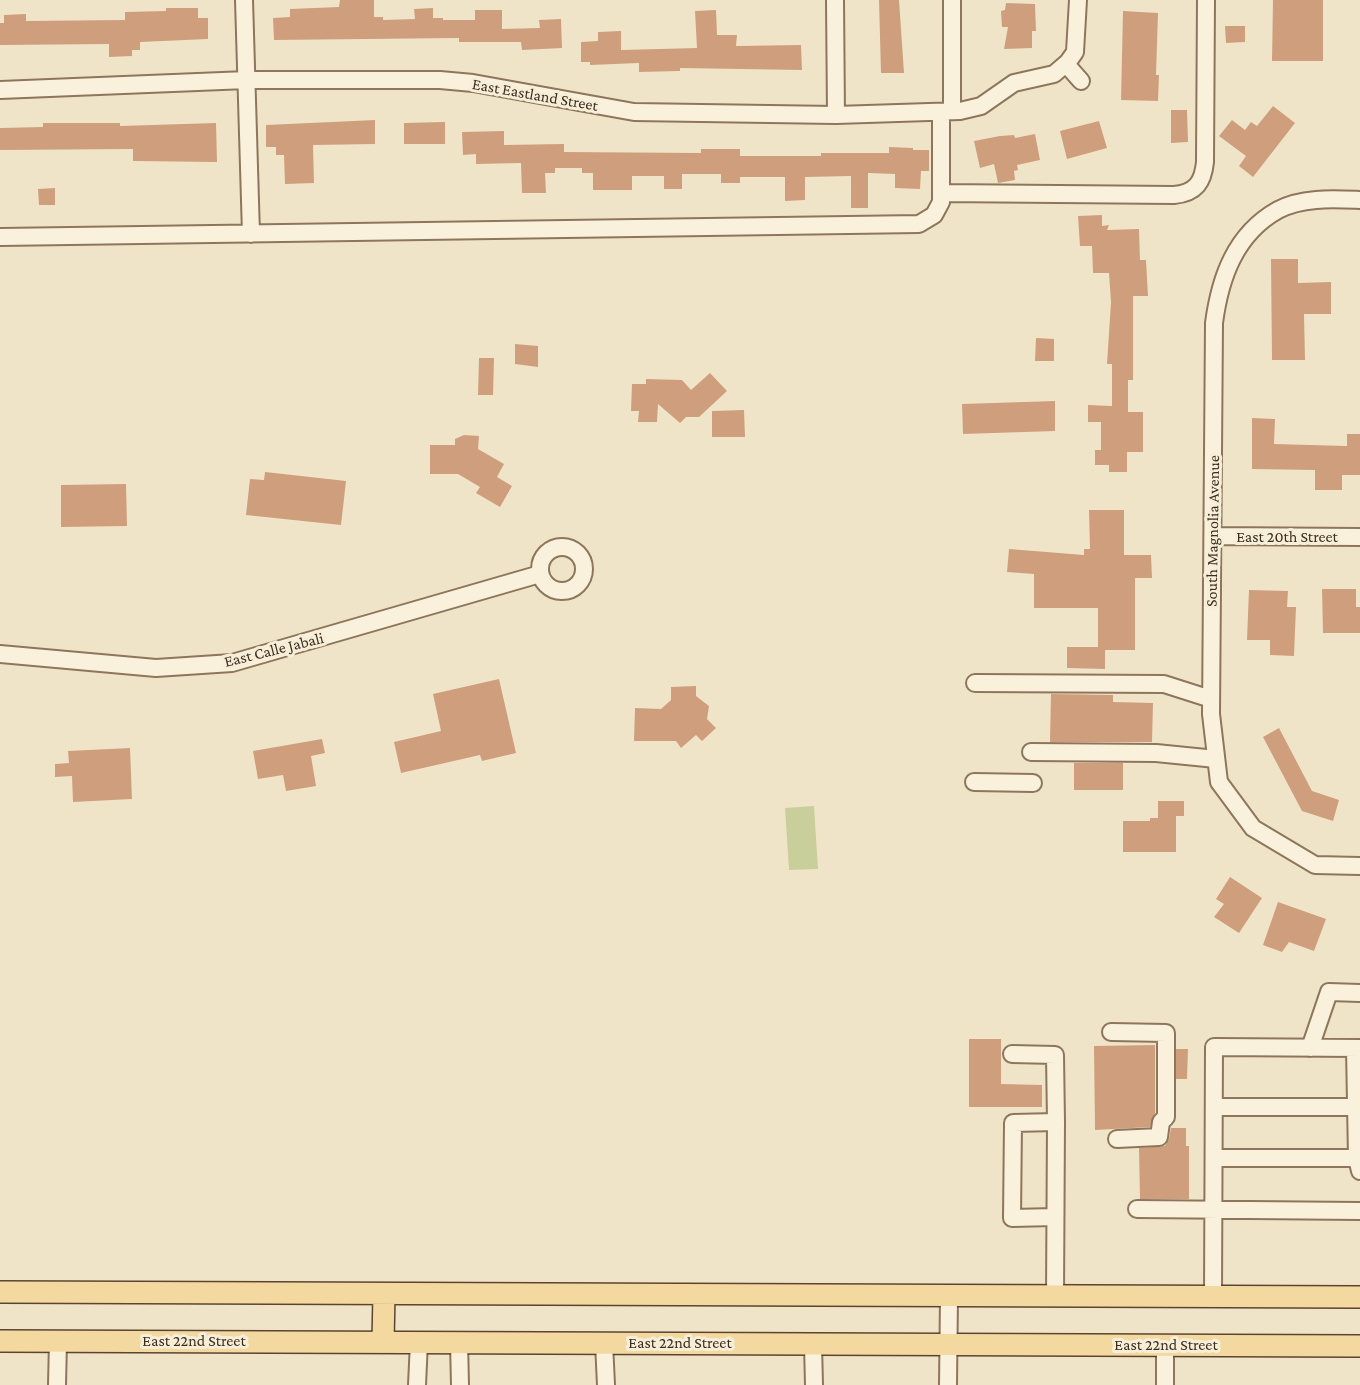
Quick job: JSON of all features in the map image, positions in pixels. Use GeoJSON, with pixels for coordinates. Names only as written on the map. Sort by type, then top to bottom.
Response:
{"type":"FeatureCollection","features":[{"type":"Feature","properties":{"kind":"main road"},"geometry":{"type":"LineString","coordinates":[[0,1292],[1360,1297]]}},
{"type":"Feature","properties":{"kind":"main road"},"geometry":{"type":"LineString","coordinates":[[383,1342],[384,1294]]}},
{"type":"Feature","properties":{"kind":"main road","name":"East 22nd Street"},"geometry":{"type":"LineString","coordinates":[[0,1341],[1360,1346]]}},
{"type":"Feature","properties":{"kind":"street"},"geometry":{"type":"LineString","coordinates":[[244,0],[251,234]]}},
{"type":"Feature","properties":{"kind":"street"},"geometry":{"type":"LineString","coordinates":[[835,0],[836,115]]}},
{"type":"Feature","properties":{"kind":"street"},"geometry":{"type":"LineString","coordinates":[[0,237],[919,224],[928,221],[938,209],[941,193],[952,0]]}},
{"type":"Feature","properties":{"kind":"street"},"geometry":{"type":"LineString","coordinates":[[1078,0],[1075,52],[1063,67],[1081,81]]}},
{"type":"Feature","properties":{"kind":"street"},"geometry":{"type":"LineString","coordinates":[[941,193],[1174,195],[1193,190],[1200,184],[1205,162],[1206,0]]}},
{"type":"Feature","properties":{"kind":"street","name":"East Eastland Street"},"geometry":{"type":"LineString","coordinates":[[0,90],[247,80],[440,80],[473,83],[634,112],[836,115],[947,111],[981,106],[1014,83],[1046,77],[1063,67]]}},
{"type":"Feature","properties":{"kind":"street","name":"South Magnolia Avenue"},"geometry":{"type":"LineString","coordinates":[[1360,200],[1323,199],[1278,210],[1253,230],[1233,255],[1219,288],[1214,323],[1211,699],[1219,782],[1253,828],[1315,865],[1360,866]]}},
{"type":"Feature","properties":{"kind":"street","name":"East 20th Street"},"geometry":{"type":"LineString","coordinates":[[1214,536],[1360,537]]}},
{"type":"Feature","properties":{"kind":"street","name":"East Calle Jabali"},"geometry":{"type":"LineString","coordinates":[[0,654],[156,668],[232,663],[540,574]]}},
{"type":"Feature","properties":{"kind":"street"},"geometry":{"type":"LineString","coordinates":[[975,683],[1164,684],[1211,699]]}},
{"type":"Feature","properties":{"kind":"street"},"geometry":{"type":"LineString","coordinates":[[1031,752],[1156,753],[1216,759]]}},
{"type":"Feature","properties":{"kind":"street"},"geometry":{"type":"LineString","coordinates":[[974,782],[1033,783]]}},
{"type":"Feature","properties":{"kind":"street"},"geometry":{"type":"LineString","coordinates":[[1310,1048],[1329,992],[1360,993]]}},
{"type":"Feature","properties":{"kind":"street"},"geometry":{"type":"LineString","coordinates":[[1112,1032],[1166,1033],[1166,1117],[1161,1122],[1159,1137],[1117,1139]]}},
{"type":"Feature","properties":{"kind":"street"},"geometry":{"type":"LineString","coordinates":[[1214,1158],[1358,1153],[1357,1048],[1214,1047],[1214,1107],[1214,1158],[1214,1297]]}},
{"type":"Feature","properties":{"kind":"street"},"geometry":{"type":"LineString","coordinates":[[1012,1054],[1055,1055],[1055,1297]]}},
{"type":"Feature","properties":{"kind":"street"},"geometry":{"type":"LineString","coordinates":[[1214,1107],[1356,1107]]}},
{"type":"Feature","properties":{"kind":"street"},"geometry":{"type":"LineString","coordinates":[[1055,1217],[1012,1218],[1012,1206],[1013,1123],[1056,1122]]}},
{"type":"Feature","properties":{"kind":"street"},"geometry":{"type":"LineString","coordinates":[[1137,1209],[1360,1211]]}},
{"type":"Feature","properties":{"kind":"street"},"geometry":{"type":"LineString","coordinates":[[948,1385],[949,1297]]}},
{"type":"Feature","properties":{"kind":"street"},"geometry":{"type":"LineString","coordinates":[[57,1385],[58,1341]]}},
{"type":"Feature","properties":{"kind":"street"},"geometry":{"type":"LineString","coordinates":[[417,1385],[419,1342]]}},
{"type":"Feature","properties":{"kind":"street"},"geometry":{"type":"LineString","coordinates":[[459,1342],[460,1385]]}},
{"type":"Feature","properties":{"kind":"street"},"geometry":{"type":"LineString","coordinates":[[604,1343],[606,1385]]}},
{"type":"Feature","properties":{"kind":"street"},"geometry":{"type":"LineString","coordinates":[[813,1344],[814,1385]]}},
{"type":"Feature","properties":{"kind":"street"},"geometry":{"type":"LineString","coordinates":[[1165,1345],[1165,1385]]}},
{"type":"Feature","properties":{"kind":"green space"},"geometry":{"type":"Polygon","coordinates":[[[814,806],[818,869],[789,870],[785,808],[814,806]]]}},
{"type":"Feature","properties":{"kind":"building"},"geometry":{"type":"Polygon","coordinates":[[[340,0],[374,0],[374,17],[383,17],[383,20],[415,19],[414,9],[433,8],[433,18],[443,18],[443,20],[475,20],[475,10],[502,10],[502,29],[540,28],[539,20],[561,19],[562,48],[522,50],[521,42],[459,42],[459,38],[274,40],[273,18],[290,17],[290,9],[339,7],[340,0]]]}},
{"type":"Feature","properties":{"kind":"building"},"geometry":{"type":"Polygon","coordinates":[[[879,0],[899,0],[904,73],[881,73],[879,0]]]}},
{"type":"Feature","properties":{"kind":"building"},"geometry":{"type":"Polygon","coordinates":[[[1273,0],[1323,0],[1323,61],[1272,61],[1273,0]]]}},
{"type":"Feature","properties":{"kind":"building"},"geometry":{"type":"Polygon","coordinates":[[[1006,3],[1035,4],[1036,31],[1032,31],[1032,48],[1004,49],[1008,27],[1002,27],[1001,11],[1005,10],[1006,3]]]}},
{"type":"Feature","properties":{"kind":"building"},"geometry":{"type":"Polygon","coordinates":[[[166,8],[198,8],[198,18],[208,18],[208,39],[140,42],[140,50],[132,50],[132,56],[109,57],[109,44],[0,45],[0,23],[4,23],[4,15],[26,14],[26,21],[125,20],[125,12],[166,11],[166,8]]]}},
{"type":"Feature","properties":{"kind":"building"},"geometry":{"type":"Polygon","coordinates":[[[716,10],[717,35],[737,35],[736,46],[801,45],[802,70],[680,68],[680,71],[639,72],[639,63],[590,65],[590,62],[581,62],[581,42],[598,41],[598,32],[621,31],[621,50],[697,48],[695,11],[716,10]]]}},
{"type":"Feature","properties":{"kind":"building"},"geometry":{"type":"Polygon","coordinates":[[[1123,11],[1158,13],[1156,75],[1159,75],[1158,101],[1121,100],[1123,11]]]}},
{"type":"Feature","properties":{"kind":"building"},"geometry":{"type":"Polygon","coordinates":[[[1225,26],[1245,26],[1245,42],[1226,43],[1225,26]]]}},
{"type":"Feature","properties":{"kind":"building"},"geometry":{"type":"Polygon","coordinates":[[[1273,106],[1295,123],[1253,177],[1239,166],[1246,156],[1219,136],[1232,120],[1245,130],[1251,122],[1257,126],[1273,106]]]}},
{"type":"Feature","properties":{"kind":"building"},"geometry":{"type":"Polygon","coordinates":[[[1171,110],[1187,110],[1188,142],[1171,143],[1171,110]]]}},
{"type":"Feature","properties":{"kind":"building"},"geometry":{"type":"Polygon","coordinates":[[[375,120],[375,144],[313,145],[314,183],[285,184],[284,155],[276,155],[276,147],[266,147],[266,125],[375,120]]]}},
{"type":"Feature","properties":{"kind":"building"},"geometry":{"type":"Polygon","coordinates":[[[1099,121],[1107,148],[1067,159],[1060,131],[1099,121]]]}},
{"type":"Feature","properties":{"kind":"building"},"geometry":{"type":"Polygon","coordinates":[[[445,122],[445,144],[404,144],[404,123],[445,122]]]}},
{"type":"Feature","properties":{"kind":"building"},"geometry":{"type":"Polygon","coordinates":[[[43,123],[120,123],[120,126],[216,123],[217,162],[133,161],[133,149],[0,150],[0,128],[43,127],[43,123]]]}},
{"type":"Feature","properties":{"kind":"building"},"geometry":{"type":"Polygon","coordinates":[[[504,131],[504,145],[564,144],[564,152],[701,153],[701,149],[740,149],[740,156],[821,156],[821,153],[889,153],[889,147],[913,148],[913,150],[929,150],[929,171],[921,171],[920,189],[895,188],[895,174],[868,173],[868,208],[851,208],[851,176],[805,177],[805,200],[785,201],[785,177],[740,177],[740,183],[721,183],[721,174],[682,174],[682,189],[664,189],[664,176],[632,176],[632,190],[593,190],[593,173],[582,173],[582,168],[555,168],[555,173],[545,173],[546,193],[522,193],[521,163],[476,164],[476,154],[463,155],[462,132],[504,131]]]}},
{"type":"Feature","properties":{"kind":"building"},"geometry":{"type":"Polygon","coordinates":[[[1035,134],[1040,160],[1017,165],[1018,170],[1014,171],[1015,180],[998,183],[994,164],[980,168],[974,141],[1000,136],[1014,135],[1015,138],[1035,134]]]}},
{"type":"Feature","properties":{"kind":"building"},"geometry":{"type":"Polygon","coordinates":[[[55,188],[55,205],[39,205],[38,189],[55,188]]]}},
{"type":"Feature","properties":{"kind":"building"},"geometry":{"type":"Polygon","coordinates":[[[1102,215],[1102,226],[1109,225],[1107,230],[1139,229],[1140,260],[1146,260],[1148,296],[1133,296],[1133,380],[1128,380],[1128,412],[1143,412],[1143,452],[1127,452],[1127,472],[1109,472],[1109,465],[1095,465],[1095,450],[1101,450],[1101,422],[1088,422],[1088,405],[1112,406],[1112,364],[1107,364],[1111,302],[1109,273],[1093,273],[1092,246],[1080,246],[1078,216],[1102,215]]]}},
{"type":"Feature","properties":{"kind":"building"},"geometry":{"type":"Polygon","coordinates":[[[1271,259],[1298,259],[1298,283],[1331,282],[1331,314],[1304,314],[1305,360],[1272,360],[1271,259]]]}},
{"type":"Feature","properties":{"kind":"building"},"geometry":{"type":"Polygon","coordinates":[[[1036,338],[1054,339],[1054,361],[1035,361],[1036,338]]]}},
{"type":"Feature","properties":{"kind":"building"},"geometry":{"type":"Polygon","coordinates":[[[515,344],[538,346],[538,367],[515,364],[515,344]]]}},
{"type":"Feature","properties":{"kind":"building"},"geometry":{"type":"Polygon","coordinates":[[[479,358],[494,358],[493,395],[478,395],[479,358]]]}},
{"type":"Feature","properties":{"kind":"building"},"geometry":{"type":"Polygon","coordinates":[[[710,373],[727,391],[699,417],[686,417],[680,423],[658,404],[657,422],[638,422],[639,411],[631,411],[632,384],[646,384],[646,379],[682,380],[691,390],[710,373]]]}},
{"type":"Feature","properties":{"kind":"building"},"geometry":{"type":"Polygon","coordinates":[[[1055,401],[1055,431],[963,434],[962,404],[1055,401]]]}},
{"type":"Feature","properties":{"kind":"building"},"geometry":{"type":"Polygon","coordinates":[[[744,410],[745,437],[712,437],[712,411],[744,410]]]}},
{"type":"Feature","properties":{"kind":"building"},"geometry":{"type":"Polygon","coordinates":[[[1252,418],[1275,419],[1274,444],[1347,446],[1347,434],[1360,434],[1360,475],[1342,475],[1342,490],[1315,490],[1315,470],[1252,469],[1252,418]]]}},
{"type":"Feature","properties":{"kind":"building"},"geometry":{"type":"Polygon","coordinates":[[[464,435],[479,436],[478,449],[504,464],[497,477],[512,486],[500,507],[476,493],[480,487],[458,474],[430,474],[430,445],[455,445],[455,439],[464,435]]]}},
{"type":"Feature","properties":{"kind":"building"},"geometry":{"type":"Polygon","coordinates":[[[265,472],[346,481],[341,525],[246,515],[250,479],[264,480],[265,472]]]}},
{"type":"Feature","properties":{"kind":"building"},"geometry":{"type":"Polygon","coordinates":[[[126,484],[127,526],[61,527],[61,485],[126,484]]]}},
{"type":"Feature","properties":{"kind":"building"},"geometry":{"type":"Polygon","coordinates":[[[1089,510],[1124,510],[1124,555],[1151,555],[1152,578],[1135,578],[1135,650],[1105,650],[1105,669],[1067,668],[1067,647],[1098,647],[1098,608],[1034,608],[1034,574],[1007,572],[1009,549],[1084,555],[1084,549],[1090,549],[1089,510]]]}},
{"type":"Feature","properties":{"kind":"building"},"geometry":{"type":"Polygon","coordinates":[[[1322,589],[1356,589],[1356,607],[1360,607],[1360,633],[1323,633],[1322,589]]]}},
{"type":"Feature","properties":{"kind":"building"},"geometry":{"type":"Polygon","coordinates":[[[1249,590],[1288,591],[1287,607],[1296,607],[1294,656],[1270,655],[1270,640],[1247,640],[1249,590]]]}},
{"type":"Feature","properties":{"kind":"building"},"geometry":{"type":"Polygon","coordinates":[[[499,679],[516,753],[482,761],[480,755],[401,773],[394,742],[441,731],[433,694],[499,679]]]}},
{"type":"Feature","properties":{"kind":"building"},"geometry":{"type":"Polygon","coordinates":[[[696,686],[696,696],[709,706],[707,719],[716,728],[702,741],[696,735],[681,748],[676,741],[634,741],[635,708],[661,709],[671,700],[671,687],[696,686]]]}},
{"type":"Feature","properties":{"kind":"building"},"geometry":{"type":"Polygon","coordinates":[[[1051,694],[1113,695],[1113,702],[1153,703],[1152,742],[1050,742],[1051,694]]]}},
{"type":"Feature","properties":{"kind":"building"},"geometry":{"type":"Polygon","coordinates":[[[1279,728],[1312,791],[1339,800],[1333,821],[1302,811],[1263,737],[1279,728]]]}},
{"type":"Feature","properties":{"kind":"building"},"geometry":{"type":"Polygon","coordinates":[[[322,739],[325,753],[311,756],[316,786],[286,791],[283,775],[258,779],[253,751],[322,739]]]}},
{"type":"Feature","properties":{"kind":"building"},"geometry":{"type":"Polygon","coordinates":[[[130,748],[132,799],[73,802],[72,776],[55,777],[55,764],[69,763],[68,751],[130,748]]]}},
{"type":"Feature","properties":{"kind":"building"},"geometry":{"type":"Polygon","coordinates":[[[1074,763],[1123,763],[1123,790],[1074,790],[1074,763]]]}},
{"type":"Feature","properties":{"kind":"building"},"geometry":{"type":"Polygon","coordinates":[[[1158,801],[1184,801],[1184,816],[1176,816],[1176,852],[1123,852],[1123,821],[1150,821],[1150,818],[1158,818],[1158,801]]]}},
{"type":"Feature","properties":{"kind":"building"},"geometry":{"type":"Polygon","coordinates":[[[1230,877],[1262,898],[1239,933],[1214,917],[1224,904],[1216,899],[1230,877]]]}},
{"type":"Feature","properties":{"kind":"building"},"geometry":{"type":"Polygon","coordinates":[[[1278,902],[1326,919],[1314,951],[1289,942],[1282,952],[1263,945],[1278,902]]]}},
{"type":"Feature","properties":{"kind":"building"},"geometry":{"type":"Polygon","coordinates":[[[969,1039],[1001,1039],[1001,1084],[1042,1085],[1042,1107],[969,1107],[969,1039]]]}},
{"type":"Feature","properties":{"kind":"building"},"geometry":{"type":"Polygon","coordinates":[[[1155,1045],[1155,1113],[1150,1127],[1095,1130],[1094,1046],[1155,1045]]]}},
{"type":"Feature","properties":{"kind":"building"},"geometry":{"type":"Polygon","coordinates":[[[1176,1049],[1188,1049],[1187,1079],[1176,1079],[1176,1049]]]}},
{"type":"Feature","properties":{"kind":"building"},"geometry":{"type":"Polygon","coordinates":[[[1171,1128],[1186,1128],[1186,1146],[1189,1146],[1189,1199],[1140,1199],[1139,1148],[1165,1146],[1171,1128]]]}}]}
